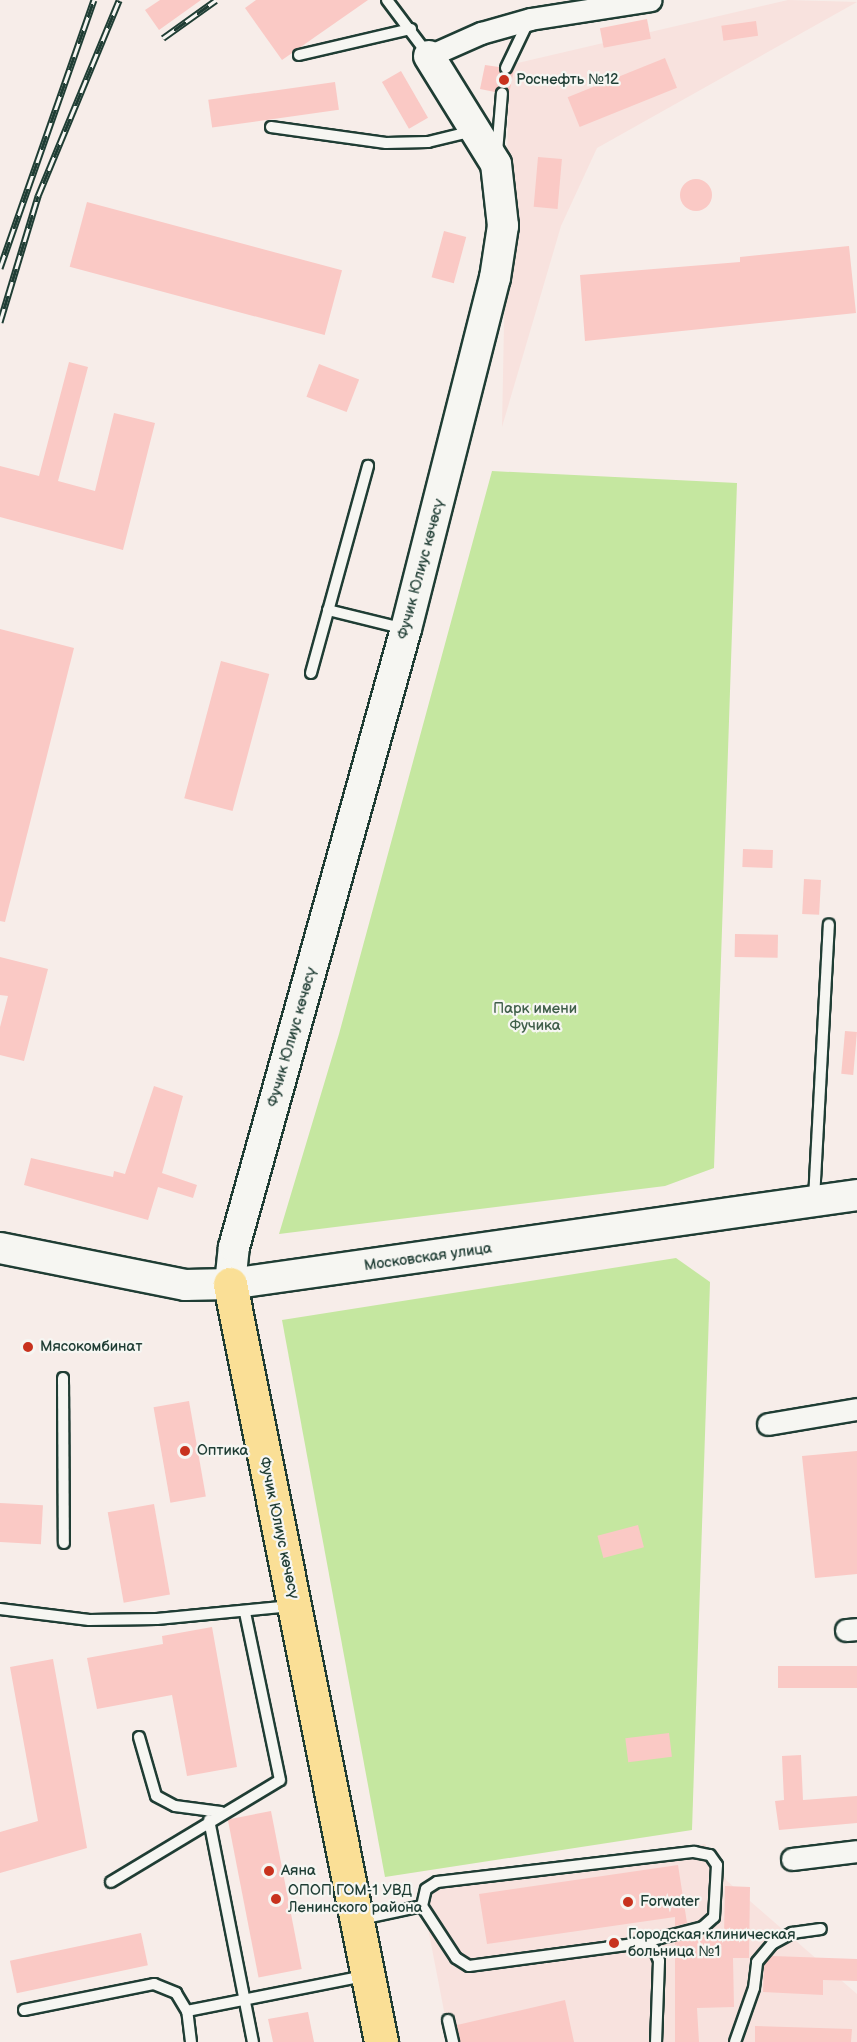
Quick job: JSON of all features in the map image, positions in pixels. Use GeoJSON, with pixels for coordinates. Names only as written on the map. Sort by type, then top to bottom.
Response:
{"type":"FeatureCollection","features":[{"type":"Feature","properties":{"kind":"main road","name":"Фучик Юлиус көчөсү"},"geometry":{"type":"LineString","coordinates":[[230,1284],[381,2042]]}},
{"type":"Feature","properties":{"kind":"street"},"geometry":{"type":"LineString","coordinates":[[429,56],[481,33],[530,19],[651,0]]}},
{"type":"Feature","properties":{"kind":"street","name":"Фучик Юлиус көчөсү"},"geometry":{"type":"LineString","coordinates":[[230,1284],[234,1247],[406,629],[495,278],[503,226],[496,164],[429,56]]}},
{"type":"Feature","properties":{"kind":"street","name":"Московская улица"},"geometry":{"type":"LineString","coordinates":[[0,1248],[185,1285],[230,1284],[857,1195]]}},
{"type":"Feature","properties":{"kind":"street"},"geometry":{"type":"LineString","coordinates":[[768,1424],[857,1409]]}},
{"type":"Feature","properties":{"kind":"street"},"geometry":{"type":"LineString","coordinates":[[792,1859],[857,1851]]}},
{"type":"Feature","properties":{"kind":"lane"},"geometry":{"type":"LineString","coordinates":[[387,0],[411,29],[429,56]]}},
{"type":"Feature","properties":{"kind":"lane"},"geometry":{"type":"LineString","coordinates":[[506,68],[530,19]]}},
{"type":"Feature","properties":{"kind":"lane"},"geometry":{"type":"LineString","coordinates":[[299,55],[411,29]]}},
{"type":"Feature","properties":{"kind":"lane"},"geometry":{"type":"LineString","coordinates":[[496,164],[502,93]]}},
{"type":"Feature","properties":{"kind":"lane"},"geometry":{"type":"LineString","coordinates":[[271,127],[386,143],[428,142],[474,131]]}},
{"type":"Feature","properties":{"kind":"lane"},"geometry":{"type":"LineString","coordinates":[[311,673],[368,466]]}},
{"type":"Feature","properties":{"kind":"lane"},"geometry":{"type":"LineString","coordinates":[[328,610],[406,629]]}},
{"type":"Feature","properties":{"kind":"lane"},"geometry":{"type":"LineString","coordinates":[[814,1202],[829,924]]}},
{"type":"Feature","properties":{"kind":"lane"},"geometry":{"type":"LineString","coordinates":[[63,1378],[64,1543]]}},
{"type":"Feature","properties":{"kind":"lane"},"geometry":{"type":"LineString","coordinates":[[0,1609],[89,1620],[245,1612],[295,1606]]}},
{"type":"Feature","properties":{"kind":"lane"},"geometry":{"type":"LineString","coordinates":[[111,1882],[221,1812],[280,1780],[245,1612]]}},
{"type":"Feature","properties":{"kind":"lane"},"geometry":{"type":"LineString","coordinates":[[139,1737],[156,1796],[175,1806],[221,1812]]}},
{"type":"Feature","properties":{"kind":"lane"},"geometry":{"type":"LineString","coordinates":[[209,1820],[253,2042]]}},
{"type":"Feature","properties":{"kind":"lane"},"geometry":{"type":"LineString","coordinates":[[694,1852],[710,1855],[717,1865],[714,1917],[703,1926],[641,1943],[469,1966],[456,1958],[422,1906],[426,1889],[437,1882],[694,1852]]}},
{"type":"Feature","properties":{"kind":"lane"},"geometry":{"type":"LineString","coordinates":[[357,1920],[422,1906]]}},
{"type":"Feature","properties":{"kind":"lane"},"geometry":{"type":"LineString","coordinates":[[735,2042],[754,1988],[757,1962],[772,1944],[792,1933],[821,1929]]}},
{"type":"Feature","properties":{"kind":"lane"},"geometry":{"type":"LineString","coordinates":[[641,1943],[654,1949],[659,1961],[656,2042]]}},
{"type":"Feature","properties":{"kind":"lane"},"geometry":{"type":"LineString","coordinates":[[187,2011],[368,1975]]}},
{"type":"Feature","properties":{"kind":"lane"},"geometry":{"type":"LineString","coordinates":[[24,2010],[154,1984],[176,1993],[187,2011],[191,2042]]}},
{"type":"Feature","properties":{"kind":"lane"},"geometry":{"type":"LineString","coordinates":[[448,2020],[453,2042]]}},
{"type":"Feature","properties":{"kind":"shaded area"},"geometry":{"type":"Polygon","coordinates":[[[788,0],[857,2],[597,148],[561,226],[502,427],[509,65],[788,0]]]}},
{"type":"Feature","properties":{"kind":"shaded area","name":"Городская клиническая больница №1"},"geometry":{"type":"Polygon","coordinates":[[[705,1844],[727,1881],[857,1994],[857,2042],[450,2042],[421,1892],[705,1844]]]}},
{"type":"Feature","properties":{"kind":"green space","name":"Парк имени Фучика"},"geometry":{"type":"Polygon","coordinates":[[[492,471],[737,483],[714,1168],[665,1186],[279,1234],[339,1034],[492,471]]]}},
{"type":"Feature","properties":{"kind":"green space"},"geometry":{"type":"Polygon","coordinates":[[[676,1258],[710,1282],[692,1830],[385,1877],[282,1320],[676,1258]]]}},
{"type":"Feature","properties":{"kind":"building"},"geometry":{"type":"Polygon","coordinates":[[[160,0],[201,0],[159,30],[145,10],[160,0]]]}},
{"type":"Feature","properties":{"kind":"building"},"geometry":{"type":"Polygon","coordinates":[[[256,0],[368,0],[282,60],[245,8],[256,0]]]}},
{"type":"Feature","properties":{"kind":"building"},"geometry":{"type":"Polygon","coordinates":[[[647,19],[651,39],[604,48],[600,28],[647,19]]]}},
{"type":"Feature","properties":{"kind":"building"},"geometry":{"type":"Polygon","coordinates":[[[756,21],[758,36],[723,41],[721,26],[756,21]]]}},
{"type":"Feature","properties":{"kind":"building"},"geometry":{"type":"Polygon","coordinates":[[[665,58],[677,88],[580,127],[568,97],[665,58]]]}},
{"type":"Feature","properties":{"kind":"building"},"geometry":{"type":"Polygon","coordinates":[[[485,65],[499,67],[506,75],[514,70],[509,94],[503,86],[495,92],[480,89],[485,65]]]}},
{"type":"Feature","properties":{"kind":"building"},"geometry":{"type":"Polygon","coordinates":[[[401,71],[428,118],[409,129],[382,82],[401,71]]]}},
{"type":"Feature","properties":{"kind":"building"},"geometry":{"type":"Polygon","coordinates":[[[335,82],[339,110],[212,128],[208,100],[335,82]]]}},
{"type":"Feature","properties":{"kind":"building"},"geometry":{"type":"Polygon","coordinates":[[[538,157],[562,159],[558,209],[534,207],[538,157]]]}},
{"type":"Feature","properties":{"kind":"building"},"geometry":{"type":"Polygon","coordinates":[[[696,179],[707,184],[712,195],[707,206],[696,211],[685,206],[680,195],[685,184],[696,179]]]}},
{"type":"Feature","properties":{"kind":"building"},"geometry":{"type":"Polygon","coordinates":[[[87,202],[342,270],[325,335],[70,267],[87,202]]]}},
{"type":"Feature","properties":{"kind":"building"},"geometry":{"type":"Polygon","coordinates":[[[444,231],[466,237],[454,283],[432,277],[444,231]]]}},
{"type":"Feature","properties":{"kind":"building"},"geometry":{"type":"Polygon","coordinates":[[[849,246],[856,313],[585,341],[580,275],[740,262],[740,257],[849,246]]]}},
{"type":"Feature","properties":{"kind":"building"},"geometry":{"type":"Polygon","coordinates":[[[69,362],[88,367],[58,481],[95,491],[114,413],[155,423],[123,550],[0,517],[0,466],[39,476],[69,362]]]}},
{"type":"Feature","properties":{"kind":"building"},"geometry":{"type":"Polygon","coordinates":[[[319,364],[359,379],[347,412],[306,397],[319,364]]]}},
{"type":"Feature","properties":{"kind":"building"},"geometry":{"type":"Polygon","coordinates":[[[0,629],[74,648],[5,922],[0,921],[0,629]]]}},
{"type":"Feature","properties":{"kind":"building"},"geometry":{"type":"Polygon","coordinates":[[[221,661],[269,674],[233,811],[184,798],[221,661]]]}},
{"type":"Feature","properties":{"kind":"building"},"geometry":{"type":"Polygon","coordinates":[[[743,849],[773,850],[772,868],[742,867],[743,849]]]}},
{"type":"Feature","properties":{"kind":"building"},"geometry":{"type":"Polygon","coordinates":[[[804,879],[821,880],[819,915],[802,914],[804,879]]]}},
{"type":"Feature","properties":{"kind":"building"},"geometry":{"type":"Polygon","coordinates":[[[735,934],[778,935],[778,958],[735,957],[735,934]]]}},
{"type":"Feature","properties":{"kind":"building"},"geometry":{"type":"Polygon","coordinates":[[[0,957],[48,969],[24,1061],[0,1055],[0,1027],[8,996],[0,995],[0,957]]]}},
{"type":"Feature","properties":{"kind":"building"},"geometry":{"type":"Polygon","coordinates":[[[845,1031],[857,1032],[853,1075],[841,1074],[845,1031]]]}},
{"type":"Feature","properties":{"kind":"building"},"geometry":{"type":"Polygon","coordinates":[[[154,1086],[183,1096],[162,1173],[197,1185],[193,1198],[158,1187],[148,1220],[24,1185],[31,1158],[113,1177],[114,1171],[125,1174],[154,1086]]]}},
{"type":"Feature","properties":{"kind":"building"},"geometry":{"type":"Polygon","coordinates":[[[189,1401],[206,1497],[170,1503],[154,1407],[189,1401]]]}},
{"type":"Feature","properties":{"kind":"building"},"geometry":{"type":"Polygon","coordinates":[[[857,1451],[857,1574],[815,1578],[802,1456],[857,1451]]]}},
{"type":"Feature","properties":{"kind":"building"},"geometry":{"type":"Polygon","coordinates":[[[0,1503],[43,1505],[41,1544],[0,1542],[0,1503]]]}},
{"type":"Feature","properties":{"kind":"building"},"geometry":{"type":"Polygon","coordinates":[[[154,1504],[170,1595],[124,1603],[108,1512],[154,1504]]]}},
{"type":"Feature","properties":{"kind":"building"},"geometry":{"type":"Polygon","coordinates":[[[638,1525],[644,1547],[603,1558],[597,1536],[638,1525]]]}},
{"type":"Feature","properties":{"kind":"building"},"geometry":{"type":"Polygon","coordinates":[[[212,1627],[237,1767],[187,1776],[172,1695],[97,1709],[87,1658],[163,1644],[162,1636],[212,1627]]]}},
{"type":"Feature","properties":{"kind":"building"},"geometry":{"type":"Polygon","coordinates":[[[53,1659],[87,1848],[0,1873],[0,1832],[38,1821],[10,1667],[53,1659]]]}},
{"type":"Feature","properties":{"kind":"building"},"geometry":{"type":"Polygon","coordinates":[[[778,1666],[857,1666],[857,1688],[778,1688],[778,1666]]]}},
{"type":"Feature","properties":{"kind":"building"},"geometry":{"type":"Polygon","coordinates":[[[669,1733],[672,1757],[628,1762],[625,1738],[669,1733]]]}},
{"type":"Feature","properties":{"kind":"building"},"geometry":{"type":"Polygon","coordinates":[[[801,1755],[803,1800],[857,1796],[857,1823],[779,1830],[775,1801],[784,1800],[782,1756],[801,1755]]]}},
{"type":"Feature","properties":{"kind":"building"},"geometry":{"type":"Polygon","coordinates":[[[271,1811],[302,1969],[259,1977],[228,1819],[271,1811]]]}},
{"type":"Feature","properties":{"kind":"building"},"geometry":{"type":"Polygon","coordinates":[[[678,1865],[687,1923],[675,1926],[675,1917],[487,1944],[479,1894],[678,1865]]]}},
{"type":"Feature","properties":{"kind":"building"},"geometry":{"type":"Polygon","coordinates":[[[725,1886],[750,1887],[749,1958],[733,1958],[734,2007],[697,2008],[699,2042],[675,2042],[675,1942],[724,1934],[725,1886]]]}},
{"type":"Feature","properties":{"kind":"building"},"geometry":{"type":"Polygon","coordinates":[[[141,1933],[148,1965],[17,1993],[10,1961],[141,1933]]]}},
{"type":"Feature","properties":{"kind":"building"},"geometry":{"type":"Polygon","coordinates":[[[772,1956],[857,1959],[857,1981],[823,1980],[823,1995],[763,1992],[764,1965],[772,1956]]]}},
{"type":"Feature","properties":{"kind":"building"},"geometry":{"type":"Polygon","coordinates":[[[565,2000],[574,2042],[460,2042],[457,2025],[565,2000]]]}},
{"type":"Feature","properties":{"kind":"building"},"geometry":{"type":"Polygon","coordinates":[[[308,2012],[314,2042],[273,2042],[268,2019],[308,2012]]]}},
{"type":"Feature","properties":{"kind":"building"},"geometry":{"type":"Polygon","coordinates":[[[755,2026],[852,2029],[851,2042],[755,2042],[755,2026]]]}},
{"type":"Feature","properties":{"kind":"railway"},"geometry":{"type":"LineString","coordinates":[[0,268],[94,0]]}},
{"type":"Feature","properties":{"kind":"railway"},"geometry":{"type":"LineString","coordinates":[[0,322],[38,196],[119,0]]}},
{"type":"Feature","properties":{"kind":"railway"},"geometry":{"type":"LineString","coordinates":[[163,38],[216,0]]}},
{"type":"Feature","properties":{"kind":"place","name":"Роснефть №12"},"geometry":{"type":"Point","coordinates":[504,80]}},
{"type":"Feature","properties":{"kind":"place","name":"Мясокомбинат"},"geometry":{"type":"Point","coordinates":[28,1347]}},
{"type":"Feature","properties":{"kind":"place","name":"Оптика"},"geometry":{"type":"Point","coordinates":[185,1451]}},
{"type":"Feature","properties":{"kind":"place","name":"Аяна"},"geometry":{"type":"Point","coordinates":[269,1871]}},
{"type":"Feature","properties":{"kind":"place","name":"ОПОП ГОМ-1 УВД Ленинского района"},"geometry":{"type":"Point","coordinates":[276,1899]}},
{"type":"Feature","properties":{"kind":"place","name":"Forwater"},"geometry":{"type":"Point","coordinates":[628,1902]}},
{"type":"Feature","properties":{"kind":"place","name":"Городская клиническая больница №1"},"geometry":{"type":"Point","coordinates":[614,1943]}}]}
